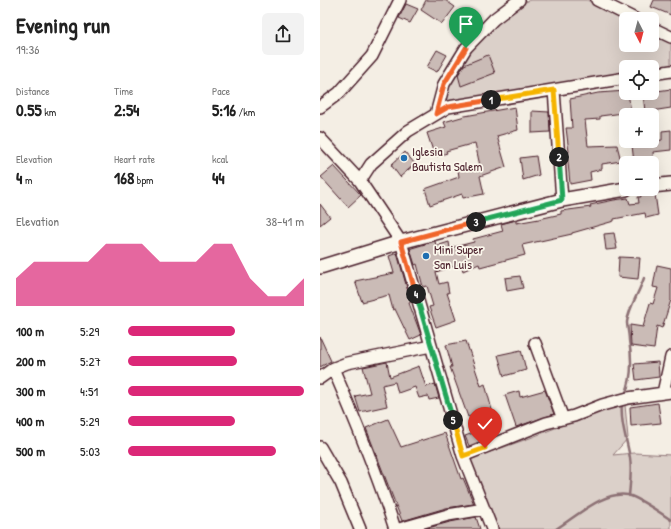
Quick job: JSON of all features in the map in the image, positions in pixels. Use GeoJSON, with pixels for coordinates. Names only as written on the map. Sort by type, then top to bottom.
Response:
{"type":"FeatureCollection","features":[{"type":"Feature","properties":{"kind":"street"},"geometry":{"type":"LineString","coordinates":[[320,107],[339,93],[372,56],[400,0]]}},
{"type":"Feature","properties":{"kind":"street"},"geometry":{"type":"LineString","coordinates":[[436,114],[444,84],[466,48],[494,20],[519,0]]}},
{"type":"Feature","properties":{"kind":"street"},"geometry":{"type":"LineString","coordinates":[[596,0],[621,12]]}},
{"type":"Feature","properties":{"kind":"street"},"geometry":{"type":"LineString","coordinates":[[659,31],[671,37]]}},
{"type":"Feature","properties":{"kind":"street"},"geometry":{"type":"LineString","coordinates":[[659,73],[671,71]]}},
{"type":"Feature","properties":{"kind":"street"},"geometry":{"type":"LineString","coordinates":[[360,181],[371,164],[408,131],[448,107],[619,79]]}},
{"type":"Feature","properties":{"kind":"street"},"geometry":{"type":"LineString","coordinates":[[554,90],[562,200]]}},
{"type":"Feature","properties":{"kind":"street"},"geometry":{"type":"LineString","coordinates":[[320,138],[360,181],[401,242],[463,456],[492,529]]}},
{"type":"Feature","properties":{"kind":"street"},"geometry":{"type":"LineString","coordinates":[[659,185],[671,184]]}},
{"type":"Feature","properties":{"kind":"street"},"geometry":{"type":"LineString","coordinates":[[320,267],[401,242],[562,200],[619,190]]}},
{"type":"Feature","properties":{"kind":"street"},"geometry":{"type":"LineString","coordinates":[[535,343],[563,419]]}},
{"type":"Feature","properties":{"kind":"street"},"geometry":{"type":"LineString","coordinates":[[320,378],[334,368],[347,363],[431,346]]}},
{"type":"Feature","properties":{"kind":"street"},"geometry":{"type":"LineString","coordinates":[[463,456],[546,423],[563,419],[602,405],[628,398],[667,393],[671,357]]}},
{"type":"Feature","properties":{"kind":"street"},"geometry":{"type":"LineString","coordinates":[[334,368],[334,373],[359,430],[395,529]]}},
{"type":"Feature","properties":{"kind":"street"},"geometry":{"type":"LineString","coordinates":[[320,447],[341,483],[360,529]]}},
{"type":"Feature","properties":{"kind":"street"},"geometry":{"type":"LineString","coordinates":[[399,529],[448,515],[484,509]]}},
{"type":"Feature","properties":{"kind":"shaded area"},"geometry":{"type":"Polygon","coordinates":[[[530,0],[587,0],[619,16],[619,52],[659,52],[659,36],[671,42],[671,69],[659,71],[659,60],[619,60],[619,77],[442,105],[453,77],[467,56],[498,22],[520,5],[530,0]]]}},
{"type":"Feature","properties":{"kind":"shaded area"},"geometry":{"type":"Polygon","coordinates":[[[625,405],[628,438],[613,455],[634,453],[671,455],[671,529],[498,529],[470,459],[530,438],[598,411],[625,405]]]}},
{"type":"Feature","properties":{"kind":"building"},"geometry":{"type":"Polygon","coordinates":[[[426,0],[445,0],[455,7],[442,24],[421,10],[426,0]]]}},
{"type":"Feature","properties":{"kind":"building"},"geometry":{"type":"Polygon","coordinates":[[[654,0],[671,0],[671,15],[651,7],[654,0]]]}},
{"type":"Feature","properties":{"kind":"building"},"geometry":{"type":"Polygon","coordinates":[[[406,4],[418,9],[410,23],[399,18],[406,4]]]}},
{"type":"Feature","properties":{"kind":"building"},"geometry":{"type":"Polygon","coordinates":[[[437,50],[447,55],[437,72],[427,67],[437,50]]]}},
{"type":"Feature","properties":{"kind":"building"},"geometry":{"type":"Polygon","coordinates":[[[488,55],[495,73],[461,86],[458,75],[464,65],[488,55]]]}},
{"type":"Feature","properties":{"kind":"building"},"geometry":{"type":"Polygon","coordinates":[[[671,89],[671,108],[659,110],[659,108],[645,108],[644,100],[659,100],[659,91],[671,89]]]}},
{"type":"Feature","properties":{"kind":"building"},"geometry":{"type":"Polygon","coordinates":[[[619,92],[619,100],[629,100],[630,108],[619,108],[619,114],[600,116],[600,119],[585,120],[588,146],[617,145],[620,156],[619,161],[602,164],[602,169],[590,172],[591,180],[570,184],[567,152],[569,152],[566,128],[572,128],[570,99],[598,93],[619,92]]]}},
{"type":"Feature","properties":{"kind":"building"},"geometry":{"type":"Polygon","coordinates":[[[515,107],[518,130],[497,136],[506,167],[480,176],[484,194],[463,198],[462,194],[430,205],[425,189],[459,177],[458,170],[480,166],[475,143],[446,151],[447,153],[435,157],[427,133],[446,127],[444,122],[465,116],[515,107]]]}},
{"type":"Feature","properties":{"kind":"building"},"geometry":{"type":"Polygon","coordinates":[[[532,111],[549,112],[550,132],[532,133],[532,111]]]}},
{"type":"Feature","properties":{"kind":"building"},"geometry":{"type":"Polygon","coordinates":[[[671,130],[671,150],[653,152],[653,156],[633,156],[632,148],[659,148],[659,140],[662,140],[662,131],[671,130]]]}},
{"type":"Feature","properties":{"kind":"building","name":"Iglesia Bautista Salem"},"geometry":{"type":"Polygon","coordinates":[[[405,152],[415,164],[400,177],[391,165],[405,152]]]}},
{"type":"Feature","properties":{"kind":"building"},"geometry":{"type":"Polygon","coordinates":[[[536,156],[539,175],[523,180],[520,158],[536,156]]]}},
{"type":"Feature","properties":{"kind":"building"},"geometry":{"type":"Polygon","coordinates":[[[334,166],[361,195],[348,207],[321,177],[334,166]]]}},
{"type":"Feature","properties":{"kind":"building"},"geometry":{"type":"Polygon","coordinates":[[[655,196],[658,215],[646,218],[645,213],[614,219],[614,221],[572,234],[522,245],[525,255],[480,267],[479,264],[463,271],[461,264],[436,272],[439,284],[447,282],[449,293],[447,293],[456,320],[436,327],[429,307],[433,306],[427,286],[423,287],[417,264],[415,265],[410,249],[435,241],[436,246],[449,242],[450,248],[474,242],[473,239],[503,231],[501,224],[516,220],[516,223],[539,219],[561,214],[561,211],[591,207],[590,205],[614,200],[628,198],[630,204],[639,203],[638,197],[655,196]]]}},
{"type":"Feature","properties":{"kind":"building"},"geometry":{"type":"Polygon","coordinates":[[[320,204],[330,217],[320,225],[320,204]]]}},
{"type":"Feature","properties":{"kind":"building"},"geometry":{"type":"Polygon","coordinates":[[[614,233],[617,249],[606,250],[604,234],[614,233]]]}},
{"type":"Feature","properties":{"kind":"building"},"geometry":{"type":"Polygon","coordinates":[[[397,253],[411,302],[409,303],[421,335],[410,340],[395,309],[393,310],[389,295],[362,302],[355,281],[394,273],[389,256],[397,253]]]}},
{"type":"Feature","properties":{"kind":"building"},"geometry":{"type":"Polygon","coordinates":[[[619,257],[640,258],[638,279],[618,277],[619,257]]]}},
{"type":"Feature","properties":{"kind":"building"},"geometry":{"type":"Polygon","coordinates":[[[657,265],[671,268],[671,300],[662,328],[657,326],[654,349],[631,346],[630,325],[643,327],[650,303],[653,304],[658,288],[653,287],[657,265]]]}},
{"type":"Feature","properties":{"kind":"building"},"geometry":{"type":"Polygon","coordinates":[[[520,276],[523,288],[507,291],[505,278],[520,276]]]}},
{"type":"Feature","properties":{"kind":"building"},"geometry":{"type":"Polygon","coordinates":[[[320,337],[331,361],[320,367],[320,337]]]}},
{"type":"Feature","properties":{"kind":"building"},"geometry":{"type":"Polygon","coordinates":[[[466,341],[481,386],[485,384],[492,410],[468,417],[450,367],[452,367],[446,345],[466,341]]]}},
{"type":"Feature","properties":{"kind":"building"},"geometry":{"type":"Polygon","coordinates":[[[521,350],[526,370],[504,376],[498,355],[521,350]]]}},
{"type":"Feature","properties":{"kind":"building"},"geometry":{"type":"Polygon","coordinates":[[[387,362],[390,377],[419,366],[426,387],[435,384],[439,398],[429,400],[428,396],[419,398],[415,387],[398,393],[395,382],[382,385],[387,406],[360,412],[355,396],[370,393],[363,367],[387,362]]]}},
{"type":"Feature","properties":{"kind":"building"},"geometry":{"type":"Polygon","coordinates":[[[658,362],[659,377],[636,380],[634,364],[658,362]]]}},
{"type":"Feature","properties":{"kind":"building"},"geometry":{"type":"Polygon","coordinates":[[[545,390],[554,414],[516,427],[505,395],[519,391],[520,397],[545,390]]]}},
{"type":"Feature","properties":{"kind":"building"},"geometry":{"type":"Polygon","coordinates":[[[658,403],[661,423],[631,426],[630,407],[658,403]]]}},
{"type":"Feature","properties":{"kind":"building"},"geometry":{"type":"Polygon","coordinates":[[[388,419],[401,447],[445,433],[461,479],[463,478],[474,504],[446,508],[402,521],[366,428],[388,419]]]}},
{"type":"Feature","properties":{"kind":"building"},"geometry":{"type":"Polygon","coordinates":[[[487,428],[491,437],[469,446],[465,436],[487,428]]]}},
{"type":"Feature","properties":{"kind":"building"},"geometry":{"type":"Polygon","coordinates":[[[476,517],[480,529],[424,529],[450,522],[476,517]]]}},
{"type":"Feature","properties":{"kind":"waterway"},"geometry":{"type":"LineString","coordinates":[[625,395],[628,388],[631,368],[631,354],[627,322],[644,278]]}},
{"type":"Feature","properties":{"kind":"waterway"},"geometry":{"type":"LineString","coordinates":[[622,403],[623,424],[631,463],[629,496]]}},
{"type":"Feature","properties":{"kind":"waterway"},"geometry":{"type":"LineString","coordinates":[[556,529],[600,500],[619,495],[628,495],[639,499],[671,520]]}},
{"type":"Feature","properties":{"kind":"place","name":"Iglesia Bautista Salem"},"geometry":{"type":"Point","coordinates":[404,158]}},
{"type":"Feature","properties":{"kind":"place","name":"Mini Super San Luis"},"geometry":{"type":"Point","coordinates":[426,256]}},
{"type":"Feature","properties":{"kind":"route"},"geometry":{"type":"LineString","coordinates":[[466,48],[444,84],[436,114],[448,107],[554,90],[562,200],[401,242],[463,456],[485,448]]}}]}
